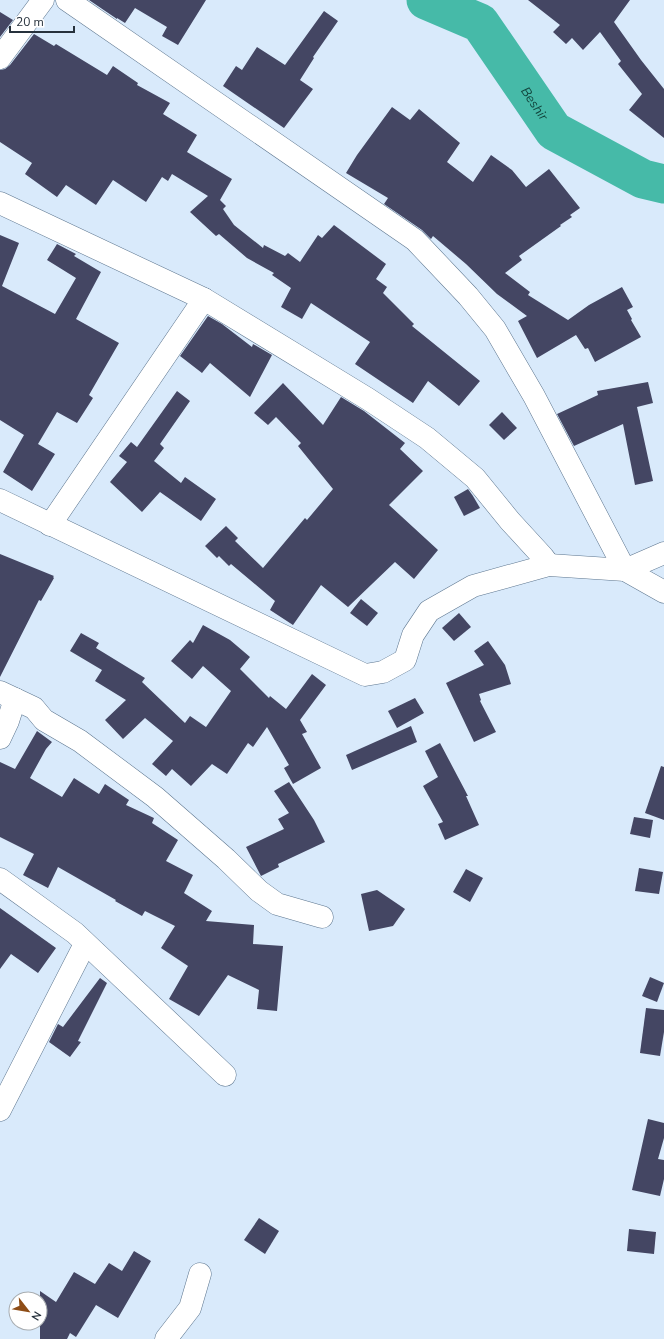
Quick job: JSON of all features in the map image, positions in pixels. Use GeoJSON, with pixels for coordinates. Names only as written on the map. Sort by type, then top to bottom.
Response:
{"type":"FeatureCollection","features":[{"type":"Feature","properties":{"kind":"street"},"geometry":{"type":"LineString","coordinates":[[0,58],[43,0]]}},
{"type":"Feature","properties":{"kind":"street"},"geometry":{"type":"LineString","coordinates":[[66,0],[415,240],[468,296],[495,329],[534,396],[625,570]]}},
{"type":"Feature","properties":{"kind":"street"},"geometry":{"type":"LineString","coordinates":[[0,203],[204,298],[368,399],[427,438],[475,478],[510,521],[549,564]]}},
{"type":"Feature","properties":{"kind":"street"},"geometry":{"type":"LineString","coordinates":[[50,525],[204,298]]}},
{"type":"Feature","properties":{"kind":"street"},"geometry":{"type":"LineString","coordinates":[[0,500],[366,675],[383,672],[405,660],[413,635],[429,611],[473,586],[549,564],[625,570],[664,592]]}},
{"type":"Feature","properties":{"kind":"street"},"geometry":{"type":"LineString","coordinates":[[625,570],[664,553]]}},
{"type":"Feature","properties":{"kind":"street"},"geometry":{"type":"LineString","coordinates":[[0,738],[8,721],[7,696],[34,708],[44,720],[80,741],[155,797],[226,859],[259,891],[277,904],[322,917]]}},
{"type":"Feature","properties":{"kind":"street"},"geometry":{"type":"LineString","coordinates":[[0,879],[74,933],[225,1075]]}},
{"type":"Feature","properties":{"kind":"street"},"geometry":{"type":"LineString","coordinates":[[0,1110],[85,944]]}},
{"type":"Feature","properties":{"kind":"street"},"geometry":{"type":"LineString","coordinates":[[166,1339],[190,1308],[200,1274]]}},
{"type":"Feature","properties":{"kind":"building"},"geometry":{"type":"Polygon","coordinates":[[[89,0],[206,0],[178,45],[162,36],[167,27],[135,8],[125,23],[89,0]]]}},
{"type":"Feature","properties":{"kind":"building"},"geometry":{"type":"Polygon","coordinates":[[[528,0],[630,0],[614,22],[664,89],[664,138],[629,110],[642,94],[618,64],[621,61],[600,32],[583,50],[572,38],[566,44],[553,32],[560,25],[528,0]]]}},
{"type":"Feature","properties":{"kind":"building"},"geometry":{"type":"Polygon","coordinates":[[[324,11],[338,21],[313,57],[314,58],[300,80],[313,89],[284,128],[223,86],[236,66],[242,70],[257,47],[285,65],[324,11]]]}},
{"type":"Feature","properties":{"kind":"building"},"geometry":{"type":"Polygon","coordinates":[[[0,12],[13,20],[0,37],[0,12]]]}},
{"type":"Feature","properties":{"kind":"building"},"geometry":{"type":"Polygon","coordinates":[[[34,34],[54,46],[56,44],[107,75],[113,66],[138,83],[137,85],[170,103],[163,114],[197,135],[187,152],[232,179],[220,200],[226,206],[223,209],[234,225],[263,248],[264,245],[285,256],[288,253],[300,262],[318,235],[322,238],[334,225],[386,264],[376,279],[387,287],[383,293],[414,324],[412,326],[480,381],[459,406],[428,381],[413,403],[355,364],[370,342],[311,303],[302,319],[281,307],[291,288],[272,275],[274,273],[247,258],[219,234],[216,236],[190,212],[208,196],[172,174],[168,181],[162,177],[146,202],[113,180],[96,205],[66,185],[57,197],[25,174],[32,163],[0,142],[0,70],[5,69],[10,65],[34,34]]]}},
{"type":"Feature","properties":{"kind":"building"},"geometry":{"type":"Polygon","coordinates":[[[392,107],[410,120],[419,109],[460,143],[447,162],[473,182],[491,155],[512,170],[526,187],[549,169],[580,208],[570,215],[572,217],[560,225],[561,226],[519,256],[522,260],[505,273],[530,292],[528,295],[568,320],[589,305],[622,287],[633,307],[627,310],[641,337],[595,362],[588,348],[585,349],[576,335],[537,358],[518,321],[527,316],[497,294],[466,264],[433,236],[431,239],[422,230],[384,204],[388,198],[346,173],[357,155],[392,107]]]}},
{"type":"Feature","properties":{"kind":"building"},"geometry":{"type":"Polygon","coordinates":[[[0,235],[19,243],[2,286],[55,314],[76,278],[47,260],[57,244],[76,254],[74,256],[101,272],[76,319],[119,343],[89,395],[93,398],[77,423],[57,412],[38,444],[55,454],[32,491],[3,472],[24,435],[0,420],[0,235]]]}},
{"type":"Feature","properties":{"kind":"building"},"geometry":{"type":"Polygon","coordinates":[[[208,316],[222,324],[252,347],[253,344],[272,355],[250,397],[210,363],[202,373],[180,356],[208,316]]]}},
{"type":"Feature","properties":{"kind":"building"},"geometry":{"type":"Polygon","coordinates":[[[648,382],[653,403],[637,407],[653,481],[635,485],[623,424],[574,446],[557,414],[598,395],[597,391],[648,382]]]}},
{"type":"Feature","properties":{"kind":"building"},"geometry":{"type":"Polygon","coordinates":[[[283,383],[323,425],[341,397],[364,411],[405,443],[400,449],[423,471],[389,505],[438,550],[414,579],[395,562],[348,607],[321,585],[293,625],[270,610],[275,601],[231,564],[229,566],[219,556],[217,558],[205,546],[226,526],[238,538],[235,541],[263,568],[305,518],[307,520],[333,489],[298,446],[301,443],[276,417],[268,425],[254,413],[283,383]]]}},
{"type":"Feature","properties":{"kind":"building"},"geometry":{"type":"Polygon","coordinates":[[[177,391],[190,401],[160,444],[164,448],[154,461],[181,483],[185,477],[216,499],[201,521],[160,492],[142,512],[110,482],[127,462],[119,456],[131,442],[137,447],[177,391]]]}},
{"type":"Feature","properties":{"kind":"building"},"geometry":{"type":"Polygon","coordinates":[[[502,412],[517,428],[504,440],[489,425],[502,412]]]}},
{"type":"Feature","properties":{"kind":"building"},"geometry":{"type":"Polygon","coordinates":[[[468,489],[480,508],[464,516],[454,497],[468,489]]]}},
{"type":"Feature","properties":{"kind":"building"},"geometry":{"type":"Polygon","coordinates":[[[0,554],[54,576],[54,578],[41,601],[39,600],[0,677],[0,554]]]}},
{"type":"Feature","properties":{"kind":"building"},"geometry":{"type":"Polygon","coordinates":[[[361,599],[378,613],[367,626],[350,613],[361,599]]]}},
{"type":"Feature","properties":{"kind":"building"},"geometry":{"type":"Polygon","coordinates":[[[459,613],[471,627],[454,641],[442,628],[459,613]]]}},
{"type":"Feature","properties":{"kind":"building"},"geometry":{"type":"Polygon","coordinates":[[[203,625],[230,640],[250,657],[240,669],[269,698],[270,696],[286,709],[312,674],[326,685],[300,720],[307,732],[302,734],[321,768],[293,784],[284,768],[289,765],[267,727],[253,747],[248,743],[227,774],[212,764],[191,786],[172,769],[166,776],[152,764],[173,741],[145,718],[123,739],[105,720],[126,700],[95,681],[102,670],[70,651],[81,633],[99,643],[96,648],[145,678],[142,682],[185,723],[190,716],[206,727],[231,691],[203,666],[192,679],[171,661],[190,640],[193,643],[203,625]]]}},
{"type":"Feature","properties":{"kind":"building"},"geometry":{"type":"Polygon","coordinates":[[[488,641],[505,665],[511,684],[479,694],[480,701],[496,732],[474,742],[446,683],[484,665],[474,651],[488,641]]]}},
{"type":"Feature","properties":{"kind":"building"},"geometry":{"type":"Polygon","coordinates":[[[415,698],[424,713],[397,728],[388,711],[415,698]]]}},
{"type":"Feature","properties":{"kind":"building"},"geometry":{"type":"Polygon","coordinates":[[[411,726],[417,742],[352,770],[346,755],[411,726]]]}},
{"type":"Feature","properties":{"kind":"building"},"geometry":{"type":"Polygon","coordinates":[[[37,731],[52,742],[46,749],[30,778],[62,797],[74,778],[99,794],[105,784],[129,800],[126,805],[154,818],[152,823],[178,840],[166,861],[193,875],[184,893],[212,911],[206,921],[254,925],[253,944],[283,946],[277,1011],[257,1009],[259,990],[228,975],[199,1016],[169,999],[188,966],[161,948],[175,926],[145,911],[142,916],[58,867],[48,888],[23,875],[34,854],[0,837],[0,762],[15,769],[37,731]]]}},
{"type":"Feature","properties":{"kind":"building"},"geometry":{"type":"Polygon","coordinates":[[[440,743],[468,796],[466,796],[479,825],[445,840],[438,824],[443,822],[423,786],[438,777],[425,751],[440,743]]]}},
{"type":"Feature","properties":{"kind":"building"},"geometry":{"type":"Polygon","coordinates":[[[661,766],[664,767],[664,820],[645,813],[661,766]]]}},
{"type":"Feature","properties":{"kind":"building"},"geometry":{"type":"Polygon","coordinates":[[[289,782],[314,820],[325,842],[278,864],[279,867],[261,876],[246,847],[284,829],[278,819],[289,813],[274,791],[289,782]]]}},
{"type":"Feature","properties":{"kind":"building"},"geometry":{"type":"Polygon","coordinates":[[[634,817],[653,820],[650,838],[630,834],[634,817]]]}},
{"type":"Feature","properties":{"kind":"building"},"geometry":{"type":"Polygon","coordinates":[[[639,868],[663,872],[659,894],[635,891],[639,868]]]}},
{"type":"Feature","properties":{"kind":"building"},"geometry":{"type":"Polygon","coordinates":[[[466,869],[483,878],[470,902],[453,892],[466,869]]]}},
{"type":"Feature","properties":{"kind":"building"},"geometry":{"type":"Polygon","coordinates":[[[377,890],[405,909],[393,926],[369,931],[361,894],[377,890]]]}},
{"type":"Feature","properties":{"kind":"building"},"geometry":{"type":"Polygon","coordinates":[[[0,908],[56,948],[38,973],[11,954],[0,969],[0,908]]]}},
{"type":"Feature","properties":{"kind":"building"},"geometry":{"type":"Polygon","coordinates":[[[650,977],[664,983],[657,1002],[642,996],[650,977]]]}},
{"type":"Feature","properties":{"kind":"building"},"geometry":{"type":"Polygon","coordinates":[[[100,978],[107,983],[78,1041],[81,1042],[70,1057],[49,1042],[58,1024],[63,1027],[100,978]]]}},
{"type":"Feature","properties":{"kind":"building"},"geometry":{"type":"Polygon","coordinates":[[[646,1008],[664,1010],[664,1032],[660,1056],[640,1053],[646,1008]]]}},
{"type":"Feature","properties":{"kind":"building"},"geometry":{"type":"Polygon","coordinates":[[[648,1119],[664,1123],[664,1138],[658,1159],[664,1160],[664,1179],[660,1196],[632,1190],[648,1119]]]}},
{"type":"Feature","properties":{"kind":"building"},"geometry":{"type":"Polygon","coordinates":[[[259,1218],[279,1231],[265,1254],[244,1240],[259,1218]]]}},
{"type":"Feature","properties":{"kind":"building"},"geometry":{"type":"Polygon","coordinates":[[[629,1229],[656,1232],[654,1254],[627,1251],[629,1229]]]}},
{"type":"Feature","properties":{"kind":"building"},"geometry":{"type":"Polygon","coordinates":[[[134,1251],[151,1261],[118,1318],[96,1305],[76,1337],[70,1333],[67,1339],[40,1339],[40,1331],[48,1331],[48,1296],[56,1302],[74,1272],[95,1284],[109,1263],[122,1271],[134,1251]]]}},
{"type":"Feature","properties":{"kind":"waterway","name":"Beshir"},"geometry":{"type":"LineString","coordinates":[[426,0],[480,23],[554,131],[643,179],[664,184]]}}]}
